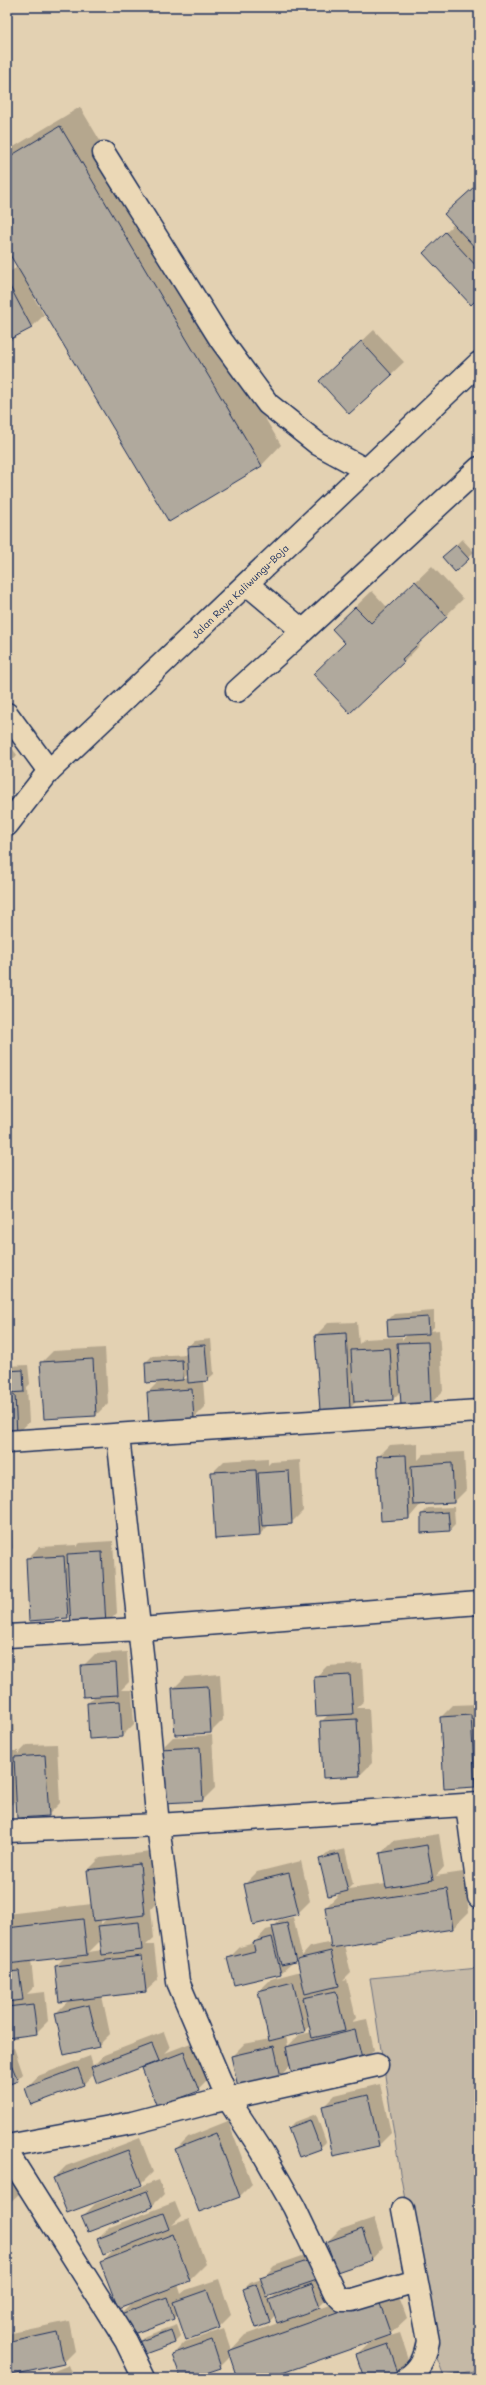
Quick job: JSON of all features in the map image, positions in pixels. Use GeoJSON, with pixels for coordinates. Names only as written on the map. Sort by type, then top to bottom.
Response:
{"type":"FeatureCollection","features":[{"type":"Feature","properties":{"kind":"street"},"geometry":{"type":"LineString","coordinates":[[104,153],[221,340],[268,404],[318,444],[366,470]]}},
{"type":"Feature","properties":{"kind":"street","name":"Jalan Raya Kaliwungu-Boja"},"geometry":{"type":"LineString","coordinates":[[7,825],[49,771],[479,363]]}},
{"type":"Feature","properties":{"kind":"street"},"geometry":{"type":"LineString","coordinates":[[237,691],[479,468]]}},
{"type":"Feature","properties":{"kind":"street"},"geometry":{"type":"LineString","coordinates":[[247,584],[303,630]]}},
{"type":"Feature","properties":{"kind":"street"},"geometry":{"type":"LineString","coordinates":[[7,714],[49,771]]}},
{"type":"Feature","properties":{"kind":"street"},"geometry":{"type":"LineString","coordinates":[[7,1442],[118,1436],[479,1411]]}},
{"type":"Feature","properties":{"kind":"street"},"geometry":{"type":"LineString","coordinates":[[118,1436],[140,1629],[158,1825],[178,1982],[228,2099],[262,2151],[294,2207],[335,2293],[342,2300],[352,2300],[416,2281]]}},
{"type":"Feature","properties":{"kind":"street"},"geometry":{"type":"LineString","coordinates":[[7,1636],[140,1629],[479,1603]]}},
{"type":"Feature","properties":{"kind":"street"},"geometry":{"type":"LineString","coordinates":[[7,1831],[158,1825],[473,1805],[479,1897]]}},
{"type":"Feature","properties":{"kind":"street"},"geometry":{"type":"LineString","coordinates":[[7,2146],[132,2123],[228,2099],[377,2065]]}},
{"type":"Feature","properties":{"kind":"street"},"geometry":{"type":"LineString","coordinates":[[7,2152],[126,2341],[144,2378]]}},
{"type":"Feature","properties":{"kind":"street"},"geometry":{"type":"LineString","coordinates":[[403,2209],[428,2341],[425,2358],[416,2371],[407,2378]]}},
{"type":"Feature","properties":{"kind":"shaded area"},"geometry":{"type":"Polygon","coordinates":[[[479,1968],[479,2370],[444,2376],[433,2348],[400,2173],[370,1978],[479,1968]]]}},
{"type":"Feature","properties":{"kind":"building"},"geometry":{"type":"Polygon","coordinates":[[[60,126],[262,466],[169,522],[7,250],[7,158],[60,126]]]}},
{"type":"Feature","properties":{"kind":"building"},"geometry":{"type":"Polygon","coordinates":[[[474,187],[479,192],[479,252],[444,214],[474,187]]]}},
{"type":"Feature","properties":{"kind":"building"},"geometry":{"type":"Polygon","coordinates":[[[445,232],[479,269],[479,297],[471,305],[423,253],[445,232]]]}},
{"type":"Feature","properties":{"kind":"building"},"geometry":{"type":"Polygon","coordinates":[[[7,281],[32,328],[7,341],[7,281]]]}},
{"type":"Feature","properties":{"kind":"building"},"geometry":{"type":"Polygon","coordinates":[[[361,341],[392,375],[349,414],[319,381],[361,341]]]}},
{"type":"Feature","properties":{"kind":"building"},"geometry":{"type":"Polygon","coordinates":[[[456,545],[469,559],[455,572],[442,557],[456,545]]]}},
{"type":"Feature","properties":{"kind":"building"},"geometry":{"type":"Polygon","coordinates":[[[415,581],[447,617],[402,659],[404,662],[350,713],[313,674],[345,643],[332,629],[355,607],[371,623],[415,581]]]}},
{"type":"Feature","properties":{"kind":"building"},"geometry":{"type":"Polygon","coordinates":[[[428,1317],[429,1334],[388,1336],[387,1320],[428,1317]]]}},
{"type":"Feature","properties":{"kind":"building"},"geometry":{"type":"Polygon","coordinates":[[[346,1333],[350,1409],[320,1411],[315,1335],[346,1333]]]}},
{"type":"Feature","properties":{"kind":"building"},"geometry":{"type":"Polygon","coordinates":[[[428,1342],[431,1404],[401,1405],[397,1343],[428,1342]]]}},
{"type":"Feature","properties":{"kind":"building"},"geometry":{"type":"Polygon","coordinates":[[[205,1345],[208,1381],[188,1383],[186,1346],[205,1345]]]}},
{"type":"Feature","properties":{"kind":"building"},"geometry":{"type":"Polygon","coordinates":[[[390,1348],[393,1400],[354,1402],[351,1350],[390,1348]]]}},
{"type":"Feature","properties":{"kind":"building"},"geometry":{"type":"Polygon","coordinates":[[[93,1359],[96,1416],[44,1419],[40,1362],[93,1359]]]}},
{"type":"Feature","properties":{"kind":"building"},"geometry":{"type":"Polygon","coordinates":[[[182,1360],[183,1380],[146,1383],[145,1362],[182,1360]]]}},
{"type":"Feature","properties":{"kind":"building"},"geometry":{"type":"Polygon","coordinates":[[[23,1370],[24,1392],[7,1393],[7,1371],[23,1370]]]}},
{"type":"Feature","properties":{"kind":"building"},"geometry":{"type":"Polygon","coordinates":[[[192,1389],[194,1420],[149,1423],[147,1392],[192,1389]]]}},
{"type":"Feature","properties":{"kind":"building"},"geometry":{"type":"Polygon","coordinates":[[[7,1395],[15,1395],[17,1435],[7,1435],[7,1395]]]}},
{"type":"Feature","properties":{"kind":"building"},"geometry":{"type":"Polygon","coordinates":[[[406,1455],[409,1519],[381,1521],[377,1456],[406,1455]]]}},
{"type":"Feature","properties":{"kind":"building"},"geometry":{"type":"Polygon","coordinates":[[[452,1463],[454,1503],[413,1505],[411,1466],[452,1463]]]}},
{"type":"Feature","properties":{"kind":"building"},"geometry":{"type":"Polygon","coordinates":[[[256,1470],[260,1536],[215,1539],[211,1472],[256,1470]]]}},
{"type":"Feature","properties":{"kind":"building"},"geometry":{"type":"Polygon","coordinates":[[[289,1471],[292,1524],[262,1526],[258,1473],[289,1471]]]}},
{"type":"Feature","properties":{"kind":"building"},"geometry":{"type":"Polygon","coordinates":[[[448,1512],[450,1531],[421,1533],[421,1514],[448,1512]]]}},
{"type":"Feature","properties":{"kind":"building"},"geometry":{"type":"Polygon","coordinates":[[[102,1552],[106,1626],[71,1628],[67,1554],[102,1552]]]}},
{"type":"Feature","properties":{"kind":"building"},"geometry":{"type":"Polygon","coordinates":[[[64,1556],[68,1618],[29,1621],[26,1558],[64,1556]]]}},
{"type":"Feature","properties":{"kind":"building"},"geometry":{"type":"Polygon","coordinates":[[[116,1663],[118,1695],[83,1697],[81,1665],[116,1663]]]}},
{"type":"Feature","properties":{"kind":"building"},"geometry":{"type":"Polygon","coordinates":[[[350,1675],[353,1714],[316,1716],[314,1677],[350,1675]]]}},
{"type":"Feature","properties":{"kind":"building"},"geometry":{"type":"Polygon","coordinates":[[[208,1686],[211,1733],[175,1735],[172,1688],[208,1686]]]}},
{"type":"Feature","properties":{"kind":"building"},"geometry":{"type":"Polygon","coordinates":[[[120,1701],[122,1737],[89,1739],[87,1703],[120,1701]]]}},
{"type":"Feature","properties":{"kind":"building"},"geometry":{"type":"Polygon","coordinates":[[[471,1715],[475,1787],[444,1789],[440,1717],[471,1715]]]}},
{"type":"Feature","properties":{"kind":"building"},"geometry":{"type":"Polygon","coordinates":[[[357,1719],[360,1776],[323,1778],[320,1721],[357,1719]]]}},
{"type":"Feature","properties":{"kind":"building"},"geometry":{"type":"Polygon","coordinates":[[[200,1747],[203,1801],[163,1803],[160,1749],[200,1747]]]}},
{"type":"Feature","properties":{"kind":"building"},"geometry":{"type":"Polygon","coordinates":[[[45,1755],[49,1816],[17,1818],[14,1757],[45,1755]]]}},
{"type":"Feature","properties":{"kind":"building"},"geometry":{"type":"Polygon","coordinates":[[[7,1774],[9,1809],[7,1809],[7,1774]]]}},
{"type":"Feature","properties":{"kind":"building"},"geometry":{"type":"Polygon","coordinates":[[[427,1845],[433,1880],[386,1888],[380,1853],[427,1845]]]}},
{"type":"Feature","properties":{"kind":"building"},"geometry":{"type":"Polygon","coordinates":[[[339,1854],[348,1891],[328,1896],[319,1859],[339,1854]]]}},
{"type":"Feature","properties":{"kind":"building"},"geometry":{"type":"Polygon","coordinates":[[[140,1864],[145,1915],[93,1921],[87,1870],[140,1864]]]}},
{"type":"Feature","properties":{"kind":"building"},"geometry":{"type":"Polygon","coordinates":[[[289,1873],[299,1914],[253,1925],[244,1884],[289,1873]]]}},
{"type":"Feature","properties":{"kind":"building"},"geometry":{"type":"Polygon","coordinates":[[[447,1888],[453,1929],[331,1948],[325,1907],[447,1888]]]}},
{"type":"Feature","properties":{"kind":"building"},"geometry":{"type":"Polygon","coordinates":[[[83,1919],[87,1955],[7,1964],[7,1928],[83,1919]]]}},
{"type":"Feature","properties":{"kind":"building"},"geometry":{"type":"Polygon","coordinates":[[[139,1922],[142,1950],[102,1955],[98,1926],[139,1922]]]}},
{"type":"Feature","properties":{"kind":"building"},"geometry":{"type":"Polygon","coordinates":[[[287,1923],[296,1962],[281,1965],[272,1926],[287,1923]]]}},
{"type":"Feature","properties":{"kind":"building"},"geometry":{"type":"Polygon","coordinates":[[[272,1937],[281,1974],[234,1985],[227,1958],[255,1951],[253,1942],[272,1937]]]}},
{"type":"Feature","properties":{"kind":"building"},"geometry":{"type":"Polygon","coordinates":[[[331,1951],[339,1986],[305,1994],[297,1959],[331,1951]]]}},
{"type":"Feature","properties":{"kind":"building"},"geometry":{"type":"Polygon","coordinates":[[[142,1956],[146,1992],[59,2002],[55,1966],[142,1956]]]}},
{"type":"Feature","properties":{"kind":"building"},"geometry":{"type":"Polygon","coordinates":[[[19,1971],[23,2000],[7,2002],[7,1972],[19,1971]]]}},
{"type":"Feature","properties":{"kind":"building"},"geometry":{"type":"Polygon","coordinates":[[[293,1982],[305,2032],[269,2041],[258,1991],[293,1982]]]}},
{"type":"Feature","properties":{"kind":"building"},"geometry":{"type":"Polygon","coordinates":[[[336,1991],[345,2031],[312,2038],[303,1998],[336,1991]]]}},
{"type":"Feature","properties":{"kind":"building"},"geometry":{"type":"Polygon","coordinates":[[[33,2004],[37,2034],[7,2038],[7,2007],[33,2004]]]}},
{"type":"Feature","properties":{"kind":"building"},"geometry":{"type":"Polygon","coordinates":[[[89,2005],[99,2047],[64,2055],[55,2013],[89,2005]]]}},
{"type":"Feature","properties":{"kind":"building"},"geometry":{"type":"Polygon","coordinates":[[[355,2030],[363,2063],[293,2079],[286,2047],[355,2030]]]}},
{"type":"Feature","properties":{"kind":"building"},"geometry":{"type":"Polygon","coordinates":[[[152,2044],[159,2061],[97,2084],[91,2067],[152,2044]]]}},
{"type":"Feature","properties":{"kind":"building"},"geometry":{"type":"Polygon","coordinates":[[[274,2046],[281,2077],[238,2087],[231,2056],[274,2046]]]}},
{"type":"Feature","properties":{"kind":"building"},"geometry":{"type":"Polygon","coordinates":[[[184,2052],[199,2091],[157,2107],[142,2068],[184,2052]]]}},
{"type":"Feature","properties":{"kind":"building"},"geometry":{"type":"Polygon","coordinates":[[[7,2054],[18,2081],[7,2085],[7,2054]]]}},
{"type":"Feature","properties":{"kind":"building"},"geometry":{"type":"Polygon","coordinates":[[[78,2068],[84,2085],[31,2105],[25,2088],[78,2068]]]}},
{"type":"Feature","properties":{"kind":"building"},"geometry":{"type":"Polygon","coordinates":[[[368,2095],[379,2146],[333,2156],[322,2106],[368,2095]]]}},
{"type":"Feature","properties":{"kind":"building"},"geometry":{"type":"Polygon","coordinates":[[[310,2120],[321,2149],[299,2157],[288,2128],[310,2120]]]}},
{"type":"Feature","properties":{"kind":"building"},"geometry":{"type":"Polygon","coordinates":[[[216,2133],[240,2197],[199,2212],[175,2149],[216,2133]]]}},
{"type":"Feature","properties":{"kind":"building"},"geometry":{"type":"Polygon","coordinates":[[[128,2150],[142,2185],[67,2213],[53,2178],[128,2150]]]}},
{"type":"Feature","properties":{"kind":"building"},"geometry":{"type":"Polygon","coordinates":[[[147,2191],[153,2207],[88,2232],[81,2216],[147,2191]]]}},
{"type":"Feature","properties":{"kind":"building"},"geometry":{"type":"Polygon","coordinates":[[[163,2213],[169,2229],[103,2255],[97,2239],[163,2213]]]}},
{"type":"Feature","properties":{"kind":"building"},"geometry":{"type":"Polygon","coordinates":[[[362,2229],[372,2260],[337,2272],[326,2242],[362,2229]]]}},
{"type":"Feature","properties":{"kind":"building"},"geometry":{"type":"Polygon","coordinates":[[[173,2234],[190,2281],[118,2308],[100,2262],[173,2234]]]}},
{"type":"Feature","properties":{"kind":"building"},"geometry":{"type":"Polygon","coordinates":[[[310,2260],[317,2280],[267,2297],[260,2277],[310,2260]]]}},
{"type":"Feature","properties":{"kind":"building"},"geometry":{"type":"Polygon","coordinates":[[[257,2284],[270,2323],[256,2328],[243,2289],[257,2284]]]}},
{"type":"Feature","properties":{"kind":"building"},"geometry":{"type":"Polygon","coordinates":[[[312,2284],[320,2308],[277,2323],[269,2300],[312,2284]]]}},
{"type":"Feature","properties":{"kind":"building"},"geometry":{"type":"Polygon","coordinates":[[[207,2290],[220,2328],[186,2340],[173,2302],[207,2290]]]}},
{"type":"Feature","properties":{"kind":"building"},"geometry":{"type":"Polygon","coordinates":[[[167,2297],[174,2319],[125,2337],[118,2315],[167,2297]]]}},
{"type":"Feature","properties":{"kind":"building"},"geometry":{"type":"Polygon","coordinates":[[[378,2298],[391,2335],[268,2378],[237,2378],[228,2351],[378,2298]]]}},
{"type":"Feature","properties":{"kind":"building"},"geometry":{"type":"Polygon","coordinates":[[[171,2330],[175,2343],[142,2355],[138,2342],[171,2330]]]}},
{"type":"Feature","properties":{"kind":"building"},"geometry":{"type":"Polygon","coordinates":[[[57,2332],[64,2364],[7,2376],[7,2343],[57,2332]]]}},
{"type":"Feature","properties":{"kind":"building"},"geometry":{"type":"Polygon","coordinates":[[[212,2340],[221,2368],[191,2378],[181,2378],[172,2354],[212,2340]]]}},
{"type":"Feature","properties":{"kind":"building"},"geometry":{"type":"Polygon","coordinates":[[[388,2344],[398,2373],[383,2378],[364,2378],[356,2355],[388,2344]]]}}]}
